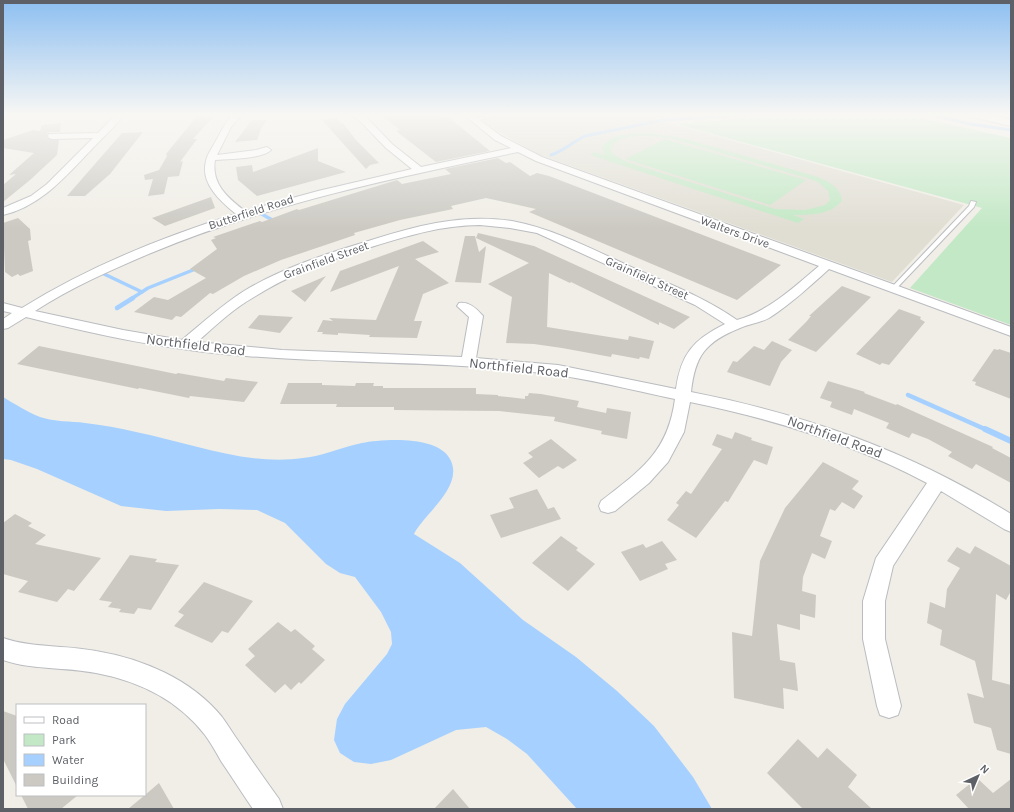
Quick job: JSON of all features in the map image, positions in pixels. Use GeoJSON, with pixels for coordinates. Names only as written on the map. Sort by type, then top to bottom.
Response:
{"type":"FeatureCollection","features":[{"type":"Feature","properties":{"kind":"street"},"geometry":{"type":"LineString","coordinates":[[3,212],[35,198],[51,186],[84,153]]}},
{"type":"Feature","properties":{"kind":"street"},"geometry":{"type":"LineString","coordinates":[[214,153],[210,165],[211,177],[214,185],[222,196],[242,214]]}},
{"type":"Feature","properties":{"kind":"street"},"geometry":{"type":"LineString","coordinates":[[212,158],[257,153]]}},
{"type":"Feature","properties":{"kind":"street"},"geometry":{"type":"LineString","coordinates":[[398,153],[419,170]]}},
{"type":"Feature","properties":{"kind":"street","name":"Butterfield Road"},"geometry":{"type":"LineString","coordinates":[[3,325],[63,288],[183,234],[242,214],[321,191],[500,153]]}},
{"type":"Feature","properties":{"kind":"street","name":"Walters Drive"},"geometry":{"type":"LineString","coordinates":[[527,153],[557,166],[1011,332]]}},
{"type":"Feature","properties":{"kind":"street","name":"Grainfield Street"},"geometry":{"type":"LineString","coordinates":[[185,345],[226,310],[248,295],[278,278],[419,228],[488,218],[541,232],[700,302],[734,325]]}},
{"type":"Feature","properties":{"kind":"street"},"geometry":{"type":"LineString","coordinates":[[608,506],[654,467],[672,443],[680,416],[688,366],[696,349],[734,325],[748,322],[767,313],[827,265]]}},
{"type":"Feature","properties":{"kind":"street"},"geometry":{"type":"LineString","coordinates":[[464,306],[476,316],[468,362]]}},
{"type":"Feature","properties":{"kind":"street","name":"Northfield Road"},"geometry":{"type":"LineString","coordinates":[[3,307],[124,335],[185,345],[245,352],[468,362],[544,368],[683,396],[787,419],[832,434],[906,465],[938,481],[993,512],[1011,524]]}},
{"type":"Feature","properties":{"kind":"street"},"geometry":{"type":"LineString","coordinates":[[889,706],[874,639],[874,601],[883,564],[902,533],[938,481]]}},
{"type":"Feature","properties":{"kind":"street"},"geometry":{"type":"LineString","coordinates":[[3,649],[15,653],[88,660],[125,667],[144,674],[163,684],[197,708],[212,724],[269,809]]}},
{"type":"Feature","properties":{"kind":"lane"},"geometry":{"type":"LineString","coordinates":[[894,289],[972,206],[973,202]]}},
{"type":"Feature","properties":{"kind":"shaded area"},"geometry":{"type":"Polygon","coordinates":[[[536,153],[777,153],[964,205],[892,282],[536,153]]]}},
{"type":"Feature","properties":{"kind":"green space"},"geometry":{"type":"Polygon","coordinates":[[[598,153],[604,155],[603,153],[613,153],[627,162],[775,209],[805,210],[825,205],[830,200],[828,191],[818,182],[720,153],[735,153],[818,177],[836,188],[841,195],[842,200],[833,209],[827,211],[813,214],[793,215],[804,219],[798,223],[590,155],[598,153]]]}},
{"type":"Feature","properties":{"kind":"green space"},"geometry":{"type":"Polygon","coordinates":[[[637,153],[713,153],[806,180],[770,205],[625,159],[637,153]]]}},
{"type":"Feature","properties":{"kind":"green space"},"geometry":{"type":"Polygon","coordinates":[[[781,153],[1011,153],[1011,325],[910,288],[982,208],[781,153]]]}},
{"type":"Feature","properties":{"kind":"water"},"geometry":{"type":"Polygon","coordinates":[[[3,397],[30,413],[45,419],[80,422],[117,428],[219,452],[261,459],[282,460],[310,457],[362,443],[384,440],[411,441],[436,447],[445,453],[451,461],[453,478],[445,494],[414,534],[460,563],[523,620],[576,657],[617,691],[654,726],[693,777],[712,809],[577,809],[527,754],[507,739],[486,727],[456,730],[391,760],[371,764],[354,762],[340,753],[334,740],[337,719],[345,704],[387,654],[392,644],[391,632],[381,612],[355,577],[340,573],[326,564],[285,523],[257,510],[219,509],[166,511],[121,506],[37,469],[11,460],[3,459],[3,397]]]}},
{"type":"Feature","properties":{"kind":"building"},"geometry":{"type":"Polygon","coordinates":[[[34,153],[57,153],[57,155],[30,180],[3,202],[3,185],[16,174],[9,175],[34,153]]]}},
{"type":"Feature","properties":{"kind":"building"},"geometry":{"type":"Polygon","coordinates":[[[105,153],[127,153],[110,174],[85,196],[67,196],[105,153]]]}},
{"type":"Feature","properties":{"kind":"building"},"geometry":{"type":"Polygon","coordinates":[[[187,153],[180,162],[183,161],[179,176],[168,177],[164,194],[148,196],[153,179],[145,180],[144,175],[159,170],[167,156],[166,154],[187,153]]]}},
{"type":"Feature","properties":{"kind":"building"},"geometry":{"type":"Polygon","coordinates":[[[305,153],[318,153],[318,161],[346,172],[257,196],[238,180],[236,167],[252,165],[253,172],[305,153]]]}},
{"type":"Feature","properties":{"kind":"building"},"geometry":{"type":"Polygon","coordinates":[[[352,153],[369,153],[379,163],[370,165],[366,169],[352,153]]]}},
{"type":"Feature","properties":{"kind":"building"},"geometry":{"type":"Polygon","coordinates":[[[424,153],[481,153],[436,162],[424,153]]]}},
{"type":"Feature","properties":{"kind":"building"},"geometry":{"type":"Polygon","coordinates":[[[498,158],[506,163],[510,162],[530,176],[537,173],[549,176],[781,265],[737,300],[529,212],[536,209],[486,198],[451,206],[453,209],[400,220],[354,233],[355,235],[281,260],[244,276],[213,294],[210,293],[181,317],[176,316],[172,320],[134,312],[154,297],[168,300],[206,278],[190,269],[217,249],[211,240],[216,238],[213,237],[260,221],[262,222],[297,209],[299,210],[397,180],[402,184],[451,174],[445,169],[498,158]]]}},
{"type":"Feature","properties":{"kind":"building"},"geometry":{"type":"Polygon","coordinates":[[[211,197],[215,208],[165,226],[152,218],[211,197]]]}},
{"type":"Feature","properties":{"kind":"building"},"geometry":{"type":"Polygon","coordinates":[[[18,218],[30,229],[31,240],[28,241],[33,271],[20,276],[18,274],[12,277],[5,272],[3,223],[18,218]]]}},
{"type":"Feature","properties":{"kind":"building"},"geometry":{"type":"Polygon","coordinates":[[[478,233],[534,246],[690,317],[674,329],[659,322],[659,325],[571,282],[570,283],[549,273],[547,327],[628,340],[629,336],[654,341],[649,359],[640,357],[639,359],[612,354],[611,357],[534,344],[506,343],[512,297],[488,284],[529,263],[476,238],[478,233]]]}},
{"type":"Feature","properties":{"kind":"building"},"geometry":{"type":"Polygon","coordinates":[[[465,236],[475,236],[479,252],[486,246],[481,283],[455,282],[465,236]]]}},
{"type":"Feature","properties":{"kind":"building"},"geometry":{"type":"Polygon","coordinates":[[[423,241],[439,252],[415,259],[449,283],[423,294],[414,321],[422,321],[417,338],[369,337],[370,335],[338,333],[338,335],[322,334],[323,332],[317,332],[323,320],[333,321],[329,318],[376,320],[399,266],[330,292],[340,271],[423,241]]]}},
{"type":"Feature","properties":{"kind":"building"},"geometry":{"type":"Polygon","coordinates":[[[326,276],[305,302],[291,291],[326,276]]]}},
{"type":"Feature","properties":{"kind":"building"},"geometry":{"type":"Polygon","coordinates":[[[842,286],[871,297],[816,352],[788,340],[811,316],[809,316],[842,286]]]}},
{"type":"Feature","properties":{"kind":"building"},"geometry":{"type":"Polygon","coordinates":[[[899,309],[921,317],[920,319],[925,322],[889,365],[882,363],[880,365],[856,354],[899,309]]]}},
{"type":"Feature","properties":{"kind":"building"},"geometry":{"type":"Polygon","coordinates":[[[259,315],[293,317],[280,333],[248,328],[259,315]]]}},
{"type":"Feature","properties":{"kind":"building"},"geometry":{"type":"Polygon","coordinates":[[[772,341],[792,350],[781,362],[770,386],[727,372],[733,361],[737,362],[754,346],[764,350],[772,341]]]}},
{"type":"Feature","properties":{"kind":"building"},"geometry":{"type":"Polygon","coordinates":[[[39,346],[176,374],[178,373],[224,381],[226,378],[258,382],[244,402],[190,396],[189,398],[17,364],[39,346]]]}},
{"type":"Feature","properties":{"kind":"building"},"geometry":{"type":"Polygon","coordinates":[[[994,349],[1011,353],[1011,399],[975,385],[976,382],[972,381],[994,349]]]}},
{"type":"Feature","properties":{"kind":"building"},"geometry":{"type":"Polygon","coordinates":[[[828,381],[865,392],[864,393],[896,405],[897,404],[993,447],[992,448],[1011,458],[1011,483],[976,464],[972,469],[948,456],[952,452],[928,439],[912,433],[909,438],[886,428],[889,423],[854,409],[852,415],[830,407],[832,402],[820,398],[828,381]]]}},
{"type":"Feature","properties":{"kind":"building"},"geometry":{"type":"Polygon","coordinates":[[[288,383],[322,383],[322,385],[355,386],[356,383],[374,383],[373,386],[383,386],[383,388],[476,388],[476,394],[498,395],[525,399],[525,396],[528,396],[529,393],[541,394],[579,401],[577,407],[606,413],[607,408],[631,412],[627,439],[601,434],[602,431],[554,421],[555,417],[499,411],[394,410],[394,407],[336,407],[337,404],[280,404],[288,383]]]}},
{"type":"Feature","properties":{"kind":"building"},"geometry":{"type":"Polygon","coordinates":[[[735,432],[752,438],[751,440],[773,447],[767,465],[754,460],[728,502],[725,501],[696,538],[667,520],[679,505],[676,503],[686,491],[691,494],[722,449],[712,445],[717,434],[732,439],[735,432]]]}},
{"type":"Feature","properties":{"kind":"building"},"geometry":{"type":"Polygon","coordinates":[[[551,439],[577,460],[563,469],[558,466],[539,478],[523,463],[533,457],[528,453],[551,439]]]}},
{"type":"Feature","properties":{"kind":"building"},"geometry":{"type":"Polygon","coordinates":[[[823,462],[859,481],[852,489],[863,496],[854,509],[842,502],[835,511],[830,509],[820,536],[832,541],[825,559],[812,553],[803,577],[802,591],[816,595],[815,618],[800,614],[800,630],[777,624],[780,660],[795,663],[798,691],[783,688],[784,709],[734,698],[732,632],[752,636],[760,561],[785,508],[823,462]]]}},
{"type":"Feature","properties":{"kind":"building"},"geometry":{"type":"Polygon","coordinates":[[[537,489],[548,509],[554,507],[561,519],[501,538],[490,515],[514,508],[509,498],[537,489]]]}},
{"type":"Feature","properties":{"kind":"building"},"geometry":{"type":"Polygon","coordinates":[[[15,514],[32,523],[28,526],[46,535],[35,544],[101,558],[74,591],[68,589],[57,602],[18,592],[28,581],[3,574],[3,523],[15,514]]]}},
{"type":"Feature","properties":{"kind":"building"},"geometry":{"type":"Polygon","coordinates":[[[561,536],[578,548],[576,550],[595,564],[568,591],[532,563],[561,536]]]}},
{"type":"Feature","properties":{"kind":"building"},"geometry":{"type":"Polygon","coordinates":[[[662,541],[677,560],[665,564],[668,569],[640,581],[621,552],[643,544],[646,548],[662,541]]]}},
{"type":"Feature","properties":{"kind":"building"},"geometry":{"type":"Polygon","coordinates":[[[975,546],[1011,566],[1011,591],[1006,600],[996,594],[992,680],[1011,685],[1011,754],[997,750],[991,728],[974,723],[967,693],[984,698],[975,661],[940,645],[942,630],[927,623],[930,602],[945,608],[947,589],[960,568],[947,561],[957,547],[970,554],[975,546]]]}},
{"type":"Feature","properties":{"kind":"building"},"geometry":{"type":"Polygon","coordinates":[[[130,555],[157,559],[155,562],[179,565],[151,610],[138,608],[134,614],[119,612],[121,609],[108,607],[112,602],[99,600],[130,555]]]}},
{"type":"Feature","properties":{"kind":"building"},"geometry":{"type":"Polygon","coordinates":[[[204,582],[253,601],[228,633],[222,631],[212,643],[174,626],[184,615],[178,612],[204,582]]]}},
{"type":"Feature","properties":{"kind":"building"},"geometry":{"type":"Polygon","coordinates":[[[278,622],[291,632],[295,629],[315,646],[312,649],[325,660],[301,684],[299,682],[291,690],[285,684],[275,693],[245,665],[255,656],[248,649],[278,622]]]}},
{"type":"Feature","properties":{"kind":"building"},"geometry":{"type":"Polygon","coordinates":[[[3,711],[16,716],[16,785],[3,759],[3,711]]]}},
{"type":"Feature","properties":{"kind":"building"},"geometry":{"type":"Polygon","coordinates":[[[798,739],[818,758],[827,748],[857,775],[848,787],[872,809],[803,809],[767,773],[798,739]]]}},
{"type":"Feature","properties":{"kind":"building"},"geometry":{"type":"Polygon","coordinates":[[[977,778],[993,793],[1011,779],[1011,809],[969,809],[956,795],[977,778]]]}},
{"type":"Feature","properties":{"kind":"building"},"geometry":{"type":"Polygon","coordinates":[[[159,783],[174,809],[128,809],[144,796],[146,796],[146,794],[159,783]]]}},
{"type":"Feature","properties":{"kind":"building"},"geometry":{"type":"Polygon","coordinates":[[[453,789],[470,809],[434,809],[453,789]]]}},
{"type":"Feature","properties":{"kind":"building"},"geometry":{"type":"Polygon","coordinates":[[[22,796],[77,796],[61,809],[28,809],[22,796]]]}},
{"type":"Feature","properties":{"kind":"waterway"},"geometry":{"type":"LineString","coordinates":[[551,155],[556,153]]}},
{"type":"Feature","properties":{"kind":"waterway"},"geometry":{"type":"LineString","coordinates":[[258,212],[276,222]]}},
{"type":"Feature","properties":{"kind":"waterway"},"geometry":{"type":"LineString","coordinates":[[142,292],[148,288],[198,268]]}},
{"type":"Feature","properties":{"kind":"waterway"},"geometry":{"type":"LineString","coordinates":[[102,273],[142,292]]}},
{"type":"Feature","properties":{"kind":"waterway"},"geometry":{"type":"LineString","coordinates":[[131,299],[142,292]]}},
{"type":"Feature","properties":{"kind":"waterway"},"geometry":{"type":"LineString","coordinates":[[117,308],[133,298]]}},
{"type":"Feature","properties":{"kind":"waterway"},"geometry":{"type":"LineString","coordinates":[[908,395],[987,430]]}},
{"type":"Feature","properties":{"kind":"waterway"},"geometry":{"type":"LineString","coordinates":[[985,429],[1011,441]]}}]}
